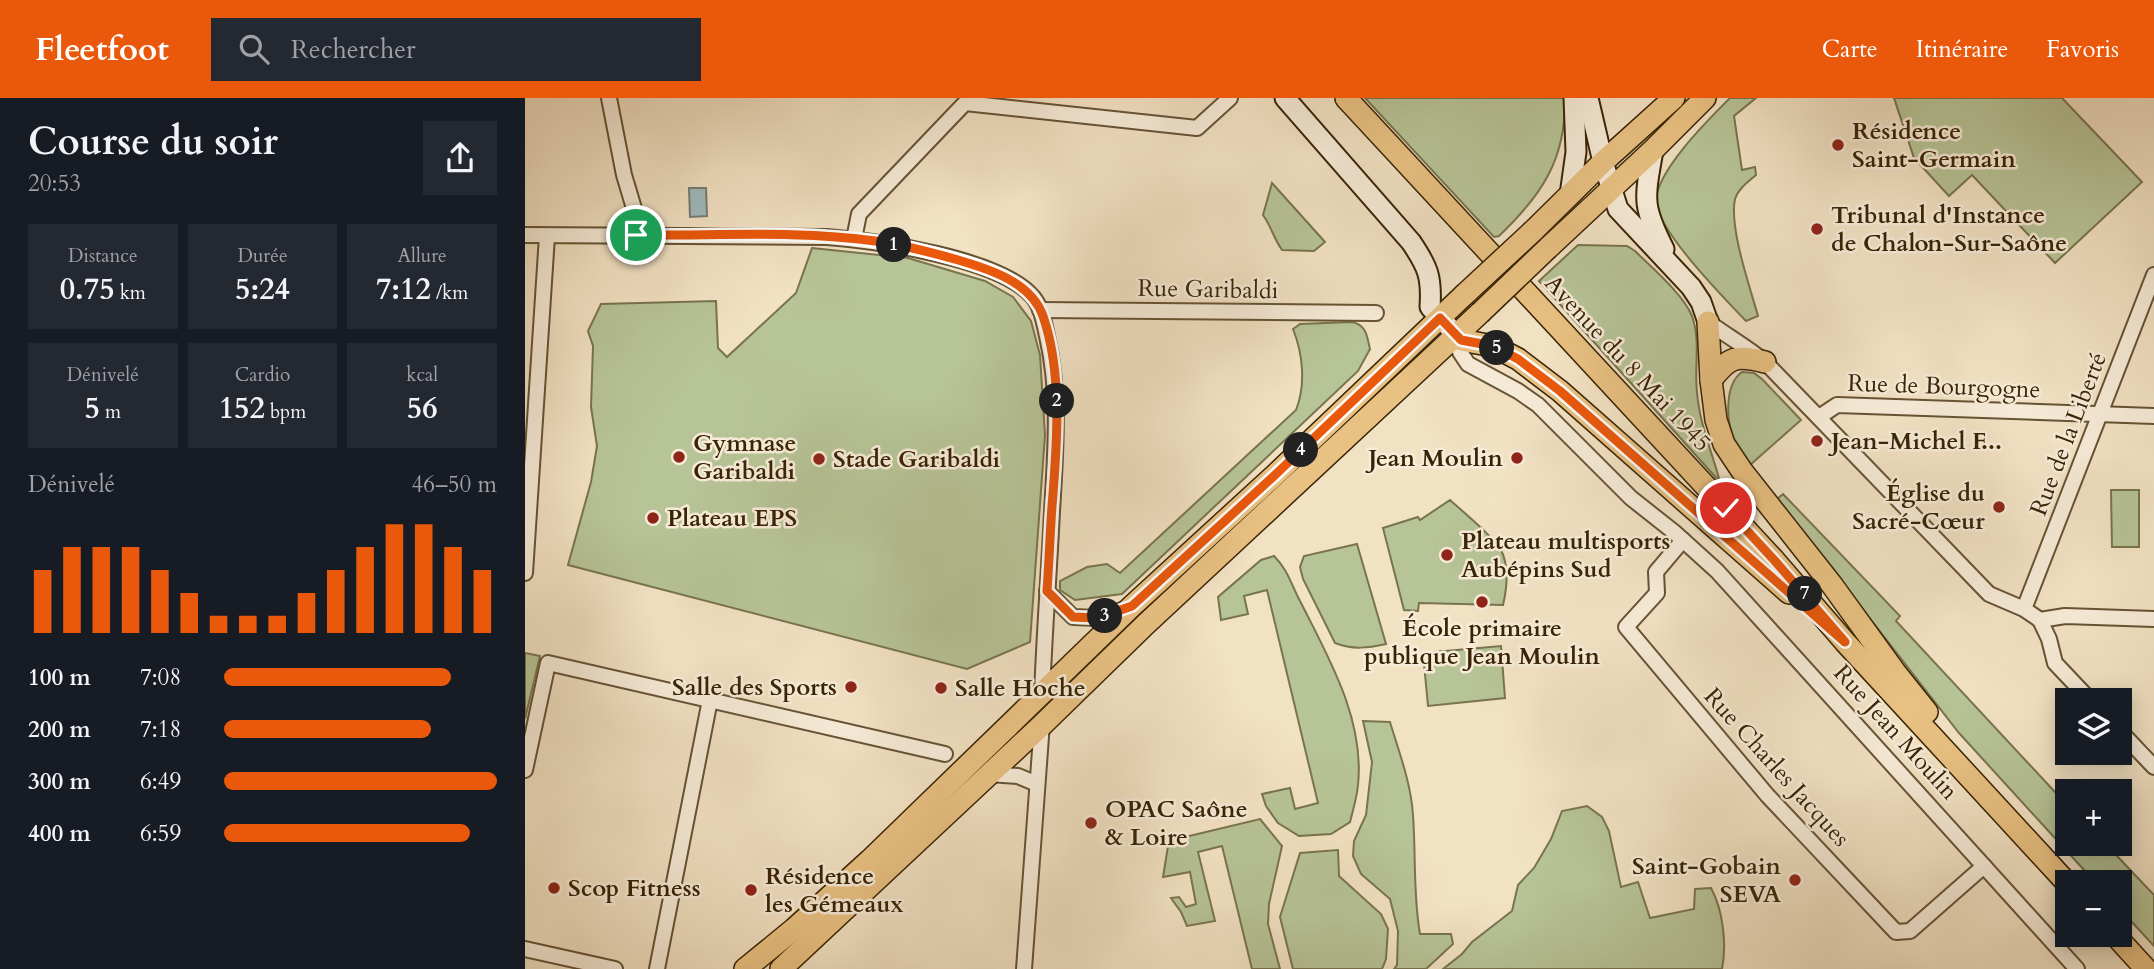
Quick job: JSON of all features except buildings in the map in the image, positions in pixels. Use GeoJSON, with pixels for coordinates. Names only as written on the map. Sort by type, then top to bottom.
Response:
{"type":"FeatureCollection","features":[{"type":"Feature","properties":{"kind":"main road","name":"Avenue du 8 Mai 1945"},"geometry":{"type":"LineString","coordinates":[[1346,98],[1775,561],[1845,642],[2055,870]]}},
{"type":"Feature","properties":{"kind":"main road"},"geometry":{"type":"LineString","coordinates":[[745,969],[870,860],[1132,606],[1275,475],[1408,348],[1435,313],[1464,295],[1674,98]]}},
{"type":"Feature","properties":{"kind":"main road"},"geometry":{"type":"LineString","coordinates":[[781,969],[1146,624],[1459,337],[1480,313],[1705,98]]}},
{"type":"Feature","properties":{"kind":"main road"},"geometry":{"type":"LineString","coordinates":[[1708,322],[1716,420],[1724,444],[1895,672],[1947,736],[1975,783]]}},
{"type":"Feature","properties":{"kind":"main road"},"geometry":{"type":"LineString","coordinates":[[1459,337],[1493,346],[1518,359],[1539,375],[1845,642]]}},
{"type":"Feature","properties":{"kind":"main road"},"geometry":{"type":"LineString","coordinates":[[1711,380],[1729,360],[1748,358],[1765,362]]}},
{"type":"Feature","properties":{"kind":"main road"},"geometry":{"type":"LineString","coordinates":[[2126,947],[2146,969]]}},
{"type":"Feature","properties":{"kind":"street"},"geometry":{"type":"LineString","coordinates":[[609,98],[624,175],[636,215],[636,235]]}},
{"type":"Feature","properties":{"kind":"street"},"geometry":{"type":"LineString","coordinates":[[854,239],[859,214],[965,103],[1197,128],[1230,98]]}},
{"type":"Feature","properties":{"kind":"street"},"geometry":{"type":"LineString","coordinates":[[1285,98],[1411,242],[1422,258],[1431,285],[1435,313],[1459,337]]}},
{"type":"Feature","properties":{"kind":"street"},"geometry":{"type":"LineString","coordinates":[[1570,195],[1576,152],[1574,98]]}},
{"type":"Feature","properties":{"kind":"street"},"geometry":{"type":"LineString","coordinates":[[1588,98],[1603,162],[1618,209],[1674,268],[1701,302],[1708,322],[1765,362],[1989,594],[2024,609],[2040,621],[2049,639],[2055,663],[2079,688]]}},
{"type":"Feature","properties":{"kind":"street"},"geometry":{"type":"LineString","coordinates":[[1653,150],[1646,203],[1650,222],[1674,268]]}},
{"type":"Feature","properties":{"kind":"street"},"geometry":{"type":"LineString","coordinates":[[525,235],[854,239],[920,249],[971,264],[1019,285],[1033,297],[1040,310],[1054,372],[1057,425],[1041,725],[1024,969]]}},
{"type":"Feature","properties":{"kind":"street"},"geometry":{"type":"LineString","coordinates":[[525,573],[547,236]]}},
{"type":"Feature","properties":{"kind":"street","name":"Rue de la Liberté"},"geometry":{"type":"LineString","coordinates":[[2024,609],[2154,275]]}},
{"type":"Feature","properties":{"kind":"street","name":"Rue Garibaldi"},"geometry":{"type":"LineString","coordinates":[[1040,310],[1376,313]]}},
{"type":"Feature","properties":{"kind":"street","name":"Rue Jean Moulin"},"geometry":{"type":"LineString","coordinates":[[1459,337],[1460,352],[1468,364],[1538,405],[1613,482],[1717,571],[2077,969]]}},
{"type":"Feature","properties":{"kind":"street","name":"Rue de Bourgogne"},"geometry":{"type":"LineString","coordinates":[[1819,416],[1837,405],[2154,416]]}},
{"type":"Feature","properties":{"kind":"street","name":"Rue Charles Jacques"},"geometry":{"type":"LineString","coordinates":[[1683,540],[1656,572],[1657,593],[1626,627],[1767,794],[1896,932],[1910,931],[1984,866]]}},
{"type":"Feature","properties":{"kind":"street"},"geometry":{"type":"LineString","coordinates":[[1047,591],[1073,617],[1098,618],[1132,606]]}},
{"type":"Feature","properties":{"kind":"street"},"geometry":{"type":"LineString","coordinates":[[2040,621],[2065,615],[2154,619]]}},
{"type":"Feature","properties":{"kind":"street"},"geometry":{"type":"LineString","coordinates":[[525,770],[548,663],[945,754]]}},
{"type":"Feature","properties":{"kind":"street"},"geometry":{"type":"LineString","coordinates":[[657,969],[711,700]]}},
{"type":"Feature","properties":{"kind":"street"},"geometry":{"type":"LineString","coordinates":[[2132,744],[2154,767]]}},
{"type":"Feature","properties":{"kind":"street"},"geometry":{"type":"LineString","coordinates":[[989,774],[1007,774],[1037,784]]}},
{"type":"Feature","properties":{"kind":"street"},"geometry":{"type":"LineString","coordinates":[[525,949],[615,969]]}},
{"type":"Feature","properties":{"kind":"green space"},"geometry":{"type":"Polygon","coordinates":[[[1365,98],[1565,98],[1561,140],[1549,174],[1528,206],[1499,236],[1494,237],[1365,98]]]}},
{"type":"Feature","properties":{"kind":"green space"},"geometry":{"type":"Polygon","coordinates":[[[1730,98],[1756,98],[1734,116],[1742,170],[1755,167],[1756,175],[1738,192],[1734,211],[1741,258],[1758,316],[1746,321],[1680,246],[1659,214],[1656,202],[1658,190],[1673,161],[1730,98]]]}},
{"type":"Feature","properties":{"kind":"green space"},"geometry":{"type":"Polygon","coordinates":[[[1894,98],[2062,98],[2142,182],[2055,263],[1972,175],[1949,196],[1914,158],[1894,98]]]}},
{"type":"Feature","properties":{"kind":"green space"},"geometry":{"type":"Polygon","coordinates":[[[1272,183],[1325,242],[1314,251],[1282,250],[1279,246],[1263,215],[1272,183]]]}},
{"type":"Feature","properties":{"kind":"green space"},"geometry":{"type":"Polygon","coordinates":[[[1578,245],[1627,246],[1667,282],[1688,308],[1695,326],[1696,382],[1700,414],[1720,482],[1539,281],[1578,245]]]}},
{"type":"Feature","properties":{"kind":"green space","name":"Stade Garibaldi"},"geometry":{"type":"Polygon","coordinates":[[[812,248],[908,258],[985,281],[1013,297],[1031,321],[1040,355],[1045,435],[1030,642],[967,669],[568,565],[591,482],[597,446],[591,407],[593,346],[588,331],[601,304],[716,301],[718,348],[727,357],[796,293],[812,248]]]}},
{"type":"Feature","properties":{"kind":"green space"},"geometry":{"type":"Polygon","coordinates":[[[1352,322],[1363,329],[1370,349],[1358,371],[1122,594],[1075,600],[1060,590],[1060,581],[1087,567],[1107,564],[1120,573],[1296,410],[1302,370],[1293,329],[1300,324],[1352,322]]]}},
{"type":"Feature","properties":{"kind":"green space"},"geometry":{"type":"Polygon","coordinates":[[[1742,372],[1754,373],[1762,379],[1801,420],[1750,465],[1736,444],[1729,420],[1732,385],[1742,372]]]}},
{"type":"Feature","properties":{"kind":"green space"},"geometry":{"type":"Polygon","coordinates":[[[2111,490],[2139,490],[2139,547],[2112,547],[2111,490]]]}},
{"type":"Feature","properties":{"kind":"green space"},"geometry":{"type":"Polygon","coordinates":[[[1783,494],[1900,616],[1896,621],[2055,792],[2055,838],[1959,733],[1777,499],[1783,494]]]}},
{"type":"Feature","properties":{"kind":"green space","name":"Plateau multisports Aubépins Sud"},"geometry":{"type":"Polygon","coordinates":[[[1450,500],[1486,532],[1501,550],[1507,577],[1503,605],[1419,603],[1418,611],[1404,610],[1383,528],[1418,517],[1420,520],[1450,500]]]}},
{"type":"Feature","properties":{"kind":"green space"},"geometry":{"type":"Polygon","coordinates":[[[1357,544],[1386,644],[1373,647],[1348,647],[1335,643],[1303,579],[1300,567],[1304,556],[1357,544]]]}},
{"type":"Feature","properties":{"kind":"green space"},"geometry":{"type":"Polygon","coordinates":[[[1274,556],[1288,575],[1332,664],[1350,711],[1356,736],[1359,760],[1354,808],[1350,822],[1331,834],[1299,836],[1278,823],[1266,806],[1262,794],[1290,788],[1295,809],[1318,803],[1267,590],[1244,596],[1248,614],[1221,620],[1218,597],[1261,560],[1274,556]]]}},
{"type":"Feature","properties":{"kind":"green space"},"geometry":{"type":"Polygon","coordinates":[[[1501,646],[1505,698],[1428,706],[1423,653],[1501,646]]]}},
{"type":"Feature","properties":{"kind":"green space"},"geometry":{"type":"Polygon","coordinates":[[[525,653],[540,656],[525,719],[525,653]]]}},
{"type":"Feature","properties":{"kind":"green space"},"geometry":{"type":"Polygon","coordinates":[[[1363,721],[1390,722],[1404,768],[1413,815],[1415,890],[1420,934],[1451,934],[1453,944],[1426,969],[1394,969],[1397,965],[1398,931],[1390,899],[1361,874],[1353,856],[1354,841],[1366,815],[1372,762],[1363,721]]]}},
{"type":"Feature","properties":{"kind":"green space"},"geometry":{"type":"Polygon","coordinates":[[[1587,806],[1602,817],[1609,831],[1621,887],[1638,882],[1650,918],[1694,909],[1695,889],[1711,888],[1723,927],[1722,969],[1443,969],[1512,911],[1518,885],[1534,868],[1551,839],[1562,811],[1587,806]]]}},
{"type":"Feature","properties":{"kind":"green space"},"geometry":{"type":"Polygon","coordinates":[[[1260,819],[1282,846],[1269,904],[1268,924],[1280,969],[1252,969],[1222,846],[1198,852],[1215,921],[1187,926],[1171,898],[1179,897],[1186,907],[1196,904],[1190,872],[1163,877],[1168,846],[1181,838],[1260,819]]]}},
{"type":"Feature","properties":{"kind":"green space"},"geometry":{"type":"Polygon","coordinates":[[[1338,850],[1339,876],[1381,914],[1388,929],[1386,959],[1382,969],[1293,969],[1280,917],[1300,853],[1338,850]]]}},
{"type":"Feature","properties":{"kind":"green space"},"geometry":{"type":"Polygon","coordinates":[[[2071,856],[2117,856],[2130,870],[2084,870],[2071,856]]]}},
{"type":"Feature","properties":{"kind":"green space"},"geometry":{"type":"Polygon","coordinates":[[[2132,872],[2154,895],[2154,946],[2132,922],[2132,872]]]}},
{"type":"Feature","properties":{"kind":"water"},"geometry":{"type":"Polygon","coordinates":[[[689,188],[706,188],[707,216],[690,217],[689,188]]]}},
{"type":"Feature","properties":{"kind":"place","name":"Résidence Saint-Germain"},"geometry":{"type":"Point","coordinates":[1838,145]}},
{"type":"Feature","properties":{"kind":"place","name":"Tribunal d'Instance de Chalon-Sur-Saône"},"geometry":{"type":"Point","coordinates":[1817,229]}},
{"type":"Feature","properties":{"kind":"place","name":"Jean-Michel F..."},"geometry":{"type":"Point","coordinates":[1817,441]}},
{"type":"Feature","properties":{"kind":"place","name":"Gymnase Garibaldi"},"geometry":{"type":"Point","coordinates":[679,457]}},
{"type":"Feature","properties":{"kind":"place","name":"Jean Moulin"},"geometry":{"type":"Point","coordinates":[1517,458]}},
{"type":"Feature","properties":{"kind":"place","name":"Stade Garibaldi"},"geometry":{"type":"Point","coordinates":[819,459]}},
{"type":"Feature","properties":{"kind":"place","name":"Église du Sacré-Cœur"},"geometry":{"type":"Point","coordinates":[1999,507]}},
{"type":"Feature","properties":{"kind":"place","name":"Plateau EPS"},"geometry":{"type":"Point","coordinates":[653,518]}},
{"type":"Feature","properties":{"kind":"place","name":"Plateau multisports Aubépins Sud"},"geometry":{"type":"Point","coordinates":[1447,555]}},
{"type":"Feature","properties":{"kind":"place","name":"École primaire publique Jean Moulin"},"geometry":{"type":"Point","coordinates":[1482,602]}},
{"type":"Feature","properties":{"kind":"place","name":"Salle des Sports"},"geometry":{"type":"Point","coordinates":[851,687]}},
{"type":"Feature","properties":{"kind":"place","name":"Salle Hoche"},"geometry":{"type":"Point","coordinates":[941,688]}},
{"type":"Feature","properties":{"kind":"place","name":"OPAC Saône & Loire"},"geometry":{"type":"Point","coordinates":[1091,823]}},
{"type":"Feature","properties":{"kind":"place","name":"Saint-Gobain SEVA"},"geometry":{"type":"Point","coordinates":[1795,880]}},
{"type":"Feature","properties":{"kind":"place","name":"Scop Fitness"},"geometry":{"type":"Point","coordinates":[554,888]}},
{"type":"Feature","properties":{"kind":"place","name":"Résidence les Gémeaux"},"geometry":{"type":"Point","coordinates":[751,890]}},
{"type":"Feature","properties":{"kind":"route"},"geometry":{"type":"LineString","coordinates":[[636,235],[827,237],[875,241],[920,249],[971,264],[1019,285],[1033,297],[1043,315],[1054,372],[1056,400],[1056,453],[1047,591],[1073,617],[1098,618],[1132,606],[1440,318],[1461,340],[1493,346],[1518,359],[1560,391],[1845,642],[1726,508]]}}]}
